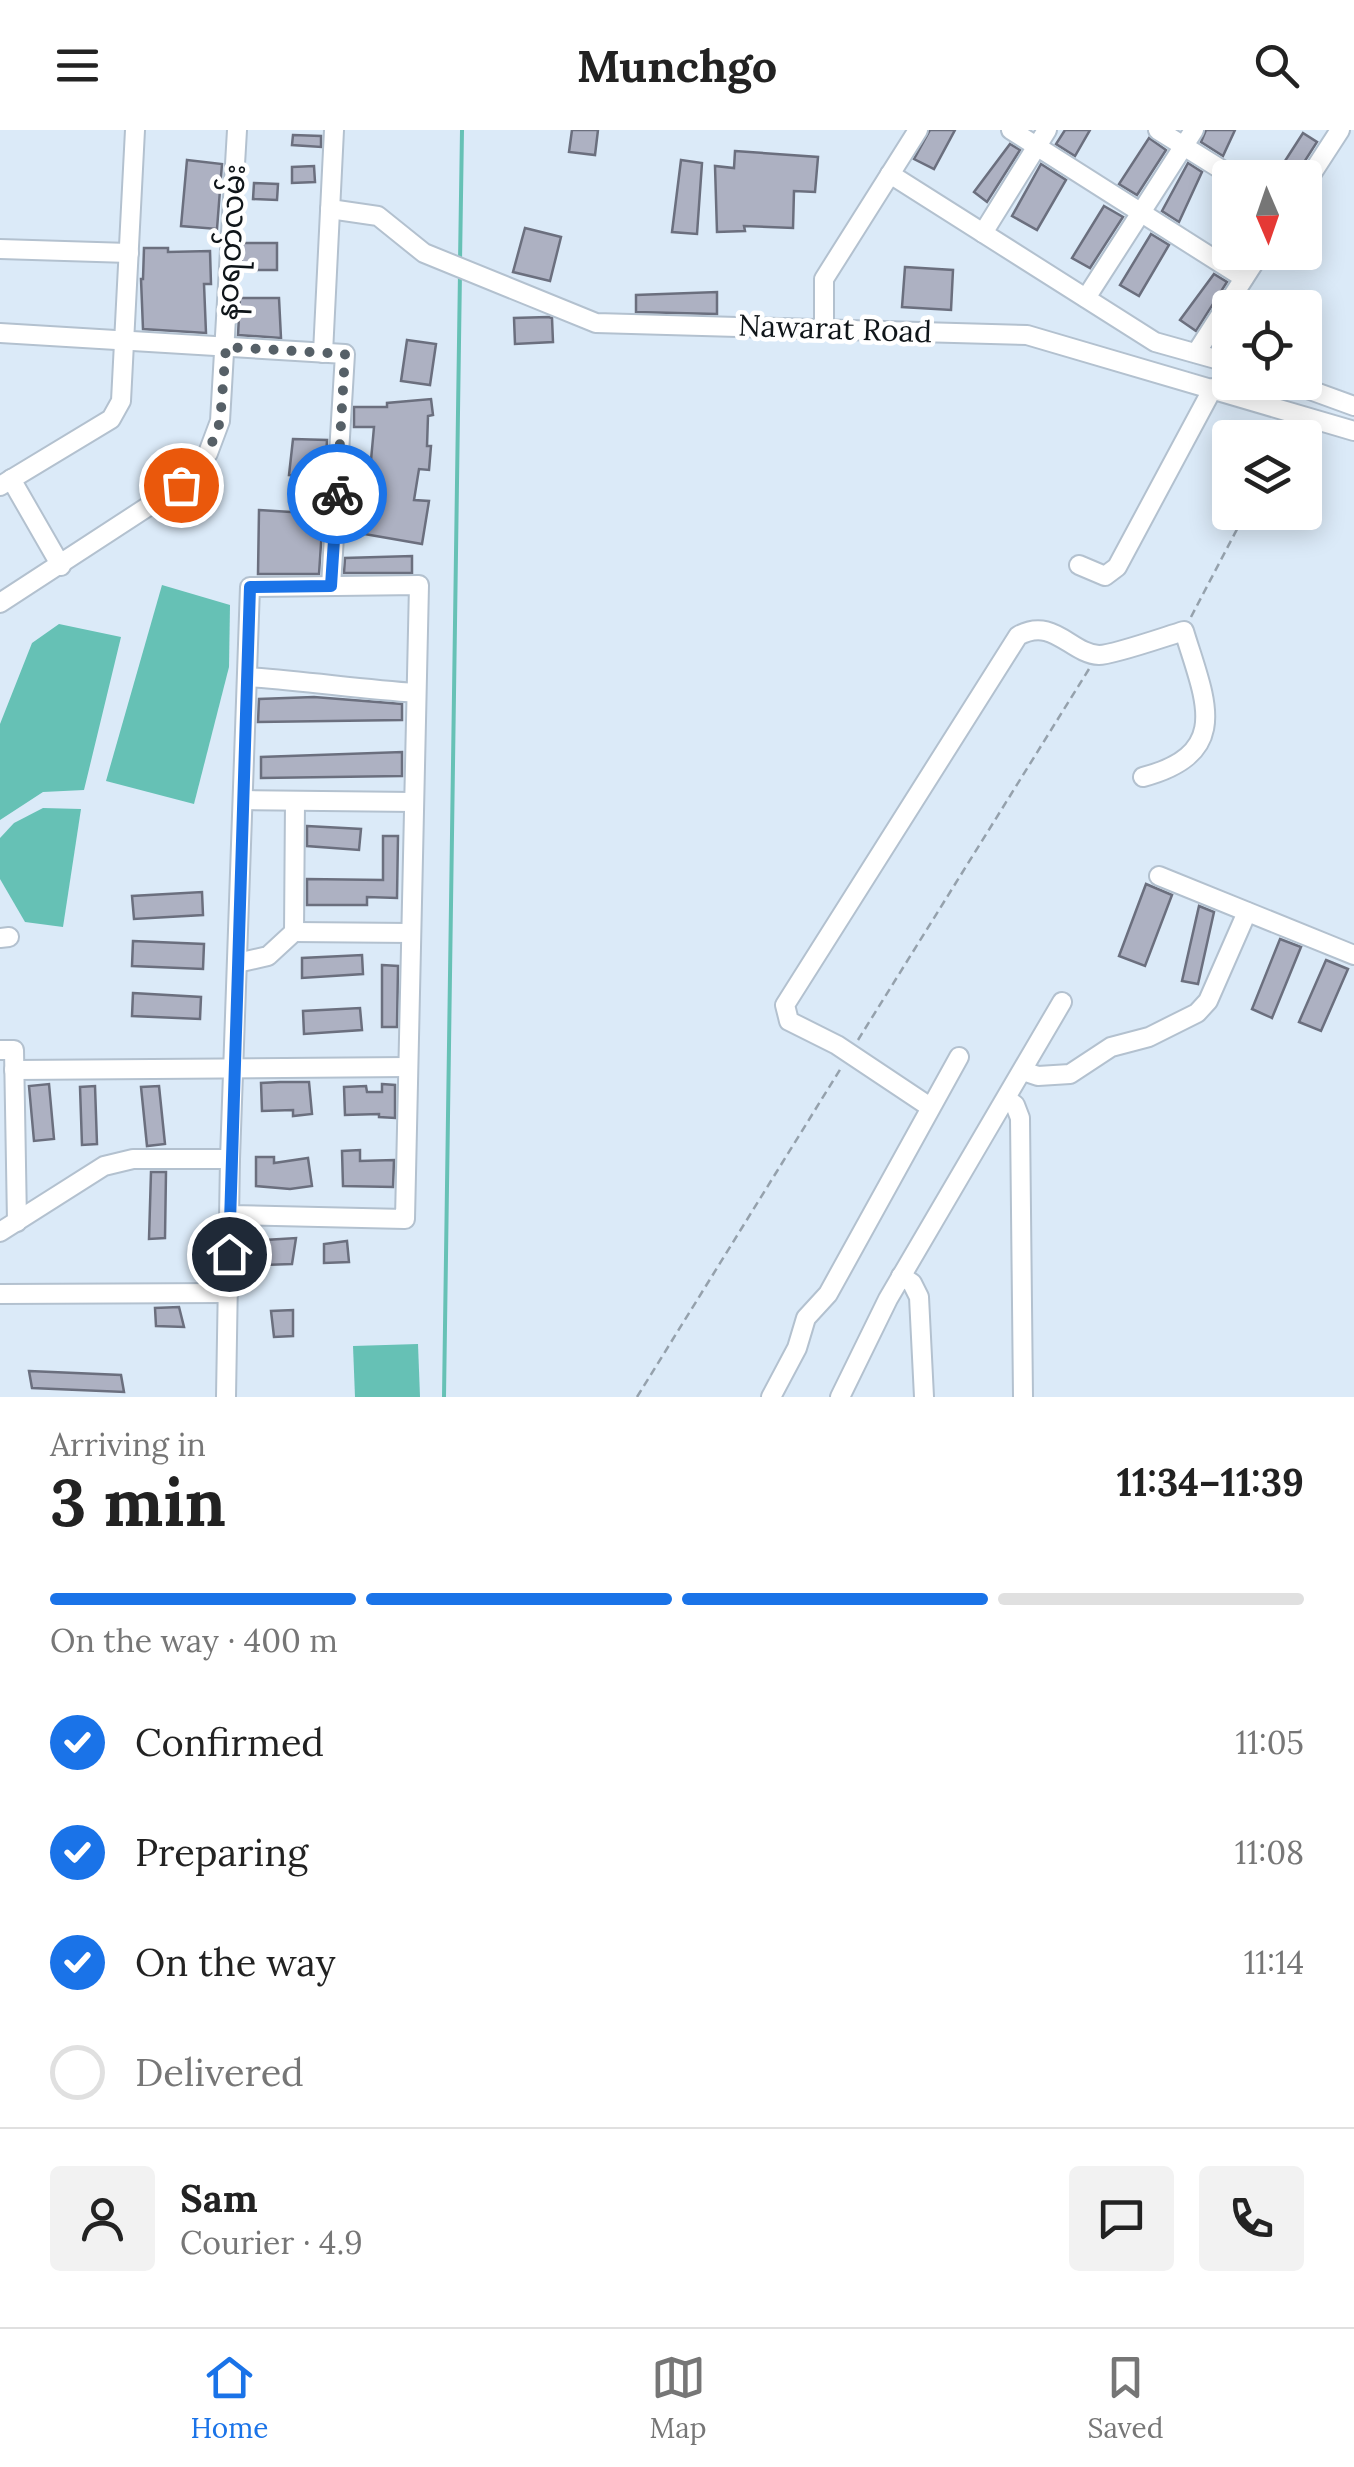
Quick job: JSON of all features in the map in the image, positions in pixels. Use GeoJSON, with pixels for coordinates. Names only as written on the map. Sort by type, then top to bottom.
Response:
{"type":"FeatureCollection","features":[{"type":"Feature","properties":{"kind":"street"},"geometry":{"type":"LineString","coordinates":[[61,566],[6,483],[111,419],[121,401],[135,130]]}},
{"type":"Feature","properties":{"kind":"street","name":"နဝရတ်လမ်း"},"geometry":{"type":"LineString","coordinates":[[0,602],[181,485],[208,453],[220,422],[236,130]]}},
{"type":"Feature","properties":{"kind":"street"},"geometry":{"type":"LineString","coordinates":[[322,353],[334,130]]}},
{"type":"Feature","properties":{"kind":"street"},"geometry":{"type":"LineString","coordinates":[[824,327],[824,279],[918,130]]}},
{"type":"Feature","properties":{"kind":"street"},"geometry":{"type":"LineString","coordinates":[[1011,130],[1244,278]]}},
{"type":"Feature","properties":{"kind":"street"},"geometry":{"type":"LineString","coordinates":[[983,233],[1048,130]]}},
{"type":"Feature","properties":{"kind":"street"},"geometry":{"type":"LineString","coordinates":[[1158,130],[1189,138],[1214,160]]}},
{"type":"Feature","properties":{"kind":"street"},"geometry":{"type":"LineString","coordinates":[[1317,160],[1330,133]]}},
{"type":"Feature","properties":{"kind":"street"},"geometry":{"type":"LineString","coordinates":[[1086,298],[1189,138]]}},
{"type":"Feature","properties":{"kind":"street"},"geometry":{"type":"LineString","coordinates":[[890,174],[1155,342],[1212,357]]}},
{"type":"Feature","properties":{"kind":"street","name":"Nawarat Road"},"geometry":{"type":"LineString","coordinates":[[330,208],[378,216],[424,253],[596,323],[1027,335],[1212,388]]}},
{"type":"Feature","properties":{"kind":"street"},"geometry":{"type":"LineString","coordinates":[[0,248],[129,252]]}},
{"type":"Feature","properties":{"kind":"street"},"geometry":{"type":"LineString","coordinates":[[1196,353],[1249,270]]}},
{"type":"Feature","properties":{"kind":"street"},"geometry":{"type":"LineString","coordinates":[[0,333],[345,354],[331,586]]}},
{"type":"Feature","properties":{"kind":"street"},"geometry":{"type":"LineString","coordinates":[[1079,565],[1105,576],[1117,567],[1212,390]]}},
{"type":"Feature","properties":{"kind":"street"},"geometry":{"type":"LineString","coordinates":[[1322,394],[1354,406]]}},
{"type":"Feature","properties":{"kind":"street","name":"Nawarat Road"},"geometry":{"type":"LineString","coordinates":[[1251,400],[1354,432]]}},
{"type":"Feature","properties":{"kind":"street"},"geometry":{"type":"LineString","coordinates":[[226,1397],[230,1158],[250,587],[418,584],[405,1219],[230,1215]]}},
{"type":"Feature","properties":{"kind":"street"},"geometry":{"type":"LineString","coordinates":[[930,1108],[850,1054],[789,1021],[785,1005],[1018,636],[1045,631],[1098,655],[1184,631],[1204,702],[1202,743],[1179,764],[1144,777]]}},
{"type":"Feature","properties":{"kind":"street"},"geometry":{"type":"LineString","coordinates":[[247,677],[331,688],[416,693]]}},
{"type":"Feature","properties":{"kind":"street"},"geometry":{"type":"LineString","coordinates":[[243,800],[414,802]]}},
{"type":"Feature","properties":{"kind":"street"},"geometry":{"type":"LineString","coordinates":[[294,932],[295,801]]}},
{"type":"Feature","properties":{"kind":"street"},"geometry":{"type":"LineString","coordinates":[[1159,876],[1354,955]]}},
{"type":"Feature","properties":{"kind":"street"},"geometry":{"type":"LineString","coordinates":[[1024,1071],[1038,1076],[1070,1074],[1112,1046],[1149,1036],[1197,1014],[1208,1000],[1247,912]]}},
{"type":"Feature","properties":{"kind":"street"},"geometry":{"type":"LineString","coordinates":[[237,963],[268,956],[294,932],[411,933]]}},
{"type":"Feature","properties":{"kind":"street"},"geometry":{"type":"LineString","coordinates":[[840,1397],[902,1276],[1062,1002]]}},
{"type":"Feature","properties":{"kind":"street"},"geometry":{"type":"LineString","coordinates":[[0,1050],[14,1050],[17,1222]]}},
{"type":"Feature","properties":{"kind":"street"},"geometry":{"type":"LineString","coordinates":[[771,1397],[797,1348],[806,1318],[828,1294],[959,1057]]}},
{"type":"Feature","properties":{"kind":"street"},"geometry":{"type":"LineString","coordinates":[[14,1070],[408,1067]]}},
{"type":"Feature","properties":{"kind":"street"},"geometry":{"type":"LineString","coordinates":[[1007,1099],[1015,1105],[1020,1118],[1023,1397]]}},
{"type":"Feature","properties":{"kind":"street"},"geometry":{"type":"LineString","coordinates":[[0,1232],[104,1166],[132,1159],[230,1158]]}},
{"type":"Feature","properties":{"kind":"street"},"geometry":{"type":"LineString","coordinates":[[902,1276],[919,1297],[924,1397]]}},
{"type":"Feature","properties":{"kind":"street"},"geometry":{"type":"LineString","coordinates":[[0,1294],[228,1293]]}},
{"type":"Feature","properties":{"kind":"path"},"geometry":{"type":"LineString","coordinates":[[1184,631],[1237,530]]}},
{"type":"Feature","properties":{"kind":"path"},"geometry":{"type":"LineString","coordinates":[[637,1397],[1098,655]]}},
{"type":"Feature","properties":{"kind":"shaded area"},"geometry":{"type":"Polygon","coordinates":[[[162,585],[230,605],[229,667],[194,804],[106,781],[162,585]]]}},
{"type":"Feature","properties":{"kind":"shaded area"},"geometry":{"type":"Polygon","coordinates":[[[59,624],[121,637],[84,790],[43,792],[0,820],[0,724],[32,643],[59,624]]]}},
{"type":"Feature","properties":{"kind":"shaded area"},"geometry":{"type":"Polygon","coordinates":[[[43,808],[81,809],[63,927],[25,922],[0,879],[0,838],[14,823],[43,808]]]}},
{"type":"Feature","properties":{"kind":"shaded area"},"geometry":{"type":"Polygon","coordinates":[[[418,1344],[420,1397],[355,1397],[353,1346],[418,1344]]]}},
{"type":"Feature","properties":{"kind":"building"},"geometry":{"type":"Polygon","coordinates":[[[572,130],[598,130],[595,155],[569,152],[572,130]]]}},
{"type":"Feature","properties":{"kind":"building"},"geometry":{"type":"Polygon","coordinates":[[[930,130],[955,130],[934,169],[914,159],[930,130]]]}},
{"type":"Feature","properties":{"kind":"building"},"geometry":{"type":"Polygon","coordinates":[[[1065,130],[1090,130],[1075,156],[1056,144],[1065,130]]]}},
{"type":"Feature","properties":{"kind":"building"},"geometry":{"type":"Polygon","coordinates":[[[1206,130],[1235,130],[1223,156],[1201,142],[1206,130]]]}},
{"type":"Feature","properties":{"kind":"building"},"geometry":{"type":"Polygon","coordinates":[[[1303,133],[1317,142],[1306,160],[1286,160],[1303,133]]]}},
{"type":"Feature","properties":{"kind":"building"},"geometry":{"type":"Polygon","coordinates":[[[293,135],[321,136],[321,147],[292,145],[293,135]]]}},
{"type":"Feature","properties":{"kind":"building"},"geometry":{"type":"Polygon","coordinates":[[[1149,138],[1166,150],[1137,195],[1119,184],[1149,138]]]}},
{"type":"Feature","properties":{"kind":"building"},"geometry":{"type":"Polygon","coordinates":[[[1010,144],[1020,150],[987,202],[974,192],[1010,144]]]}},
{"type":"Feature","properties":{"kind":"building"},"geometry":{"type":"Polygon","coordinates":[[[735,151],[818,157],[815,192],[794,191],[793,228],[744,226],[745,231],[717,232],[715,166],[734,168],[735,151]]]}},
{"type":"Feature","properties":{"kind":"building"},"geometry":{"type":"Polygon","coordinates":[[[187,160],[222,164],[217,229],[181,226],[187,160]]]}},
{"type":"Feature","properties":{"kind":"building"},"geometry":{"type":"Polygon","coordinates":[[[681,160],[702,163],[697,234],[672,232],[681,160]]]}},
{"type":"Feature","properties":{"kind":"building"},"geometry":{"type":"Polygon","coordinates":[[[1188,163],[1202,172],[1179,222],[1162,211],[1188,163]]]}},
{"type":"Feature","properties":{"kind":"building"},"geometry":{"type":"Polygon","coordinates":[[[1041,164],[1066,180],[1037,230],[1012,216],[1041,164]]]}},
{"type":"Feature","properties":{"kind":"building"},"geometry":{"type":"Polygon","coordinates":[[[314,166],[315,182],[292,183],[292,167],[314,166]]]}},
{"type":"Feature","properties":{"kind":"building"},"geometry":{"type":"Polygon","coordinates":[[[254,183],[278,184],[277,200],[253,199],[254,183]]]}},
{"type":"Feature","properties":{"kind":"building"},"geometry":{"type":"Polygon","coordinates":[[[1104,206],[1123,217],[1090,268],[1072,258],[1104,206]]]}},
{"type":"Feature","properties":{"kind":"building"},"geometry":{"type":"Polygon","coordinates":[[[525,228],[561,237],[550,281],[513,272],[525,228]]]}},
{"type":"Feature","properties":{"kind":"building"},"geometry":{"type":"Polygon","coordinates":[[[1151,234],[1169,245],[1139,296],[1120,285],[1151,234]]]}},
{"type":"Feature","properties":{"kind":"building"},"geometry":{"type":"Polygon","coordinates":[[[243,243],[277,243],[277,270],[241,270],[243,243]]]}},
{"type":"Feature","properties":{"kind":"building"},"geometry":{"type":"Polygon","coordinates":[[[144,248],[210,251],[211,284],[204,284],[206,333],[143,329],[144,248]]]}},
{"type":"Feature","properties":{"kind":"building"},"geometry":{"type":"Polygon","coordinates":[[[905,267],[953,270],[951,310],[902,307],[905,267]]]}},
{"type":"Feature","properties":{"kind":"building"},"geometry":{"type":"Polygon","coordinates":[[[1214,274],[1227,282],[1222,290],[1212,290],[1212,306],[1196,331],[1180,320],[1214,274]]]}},
{"type":"Feature","properties":{"kind":"building"},"geometry":{"type":"Polygon","coordinates":[[[717,292],[717,314],[636,312],[636,295],[717,292]]]}},
{"type":"Feature","properties":{"kind":"building"},"geometry":{"type":"Polygon","coordinates":[[[240,298],[279,298],[281,338],[238,335],[240,298]]]}},
{"type":"Feature","properties":{"kind":"building"},"geometry":{"type":"Polygon","coordinates":[[[514,318],[552,318],[553,342],[515,344],[514,318]]]}},
{"type":"Feature","properties":{"kind":"building"},"geometry":{"type":"Polygon","coordinates":[[[407,340],[436,344],[430,385],[401,381],[407,340]]]}},
{"type":"Feature","properties":{"kind":"building"},"geometry":{"type":"Polygon","coordinates":[[[431,399],[429,470],[419,469],[414,500],[429,501],[422,544],[347,531],[351,468],[370,471],[374,427],[354,427],[354,407],[387,407],[387,403],[431,399]]]}},
{"type":"Feature","properties":{"kind":"building"},"geometry":{"type":"Polygon","coordinates":[[[293,439],[327,440],[325,477],[289,475],[293,439]]]}},
{"type":"Feature","properties":{"kind":"building"},"geometry":{"type":"Polygon","coordinates":[[[259,510],[323,514],[319,574],[258,574],[259,510]]]}},
{"type":"Feature","properties":{"kind":"building"},"geometry":{"type":"Polygon","coordinates":[[[412,556],[412,573],[344,573],[345,558],[412,556]]]}},
{"type":"Feature","properties":{"kind":"building"},"geometry":{"type":"Polygon","coordinates":[[[314,697],[402,704],[402,720],[258,722],[259,699],[314,697]]]}},
{"type":"Feature","properties":{"kind":"building"},"geometry":{"type":"Polygon","coordinates":[[[402,752],[402,776],[261,778],[261,757],[402,752]]]}},
{"type":"Feature","properties":{"kind":"building"},"geometry":{"type":"Polygon","coordinates":[[[307,826],[361,829],[359,850],[307,846],[307,826]]]}},
{"type":"Feature","properties":{"kind":"building"},"geometry":{"type":"Polygon","coordinates":[[[383,836],[398,836],[397,898],[367,897],[367,905],[307,905],[307,879],[383,880],[383,836]]]}},
{"type":"Feature","properties":{"kind":"building"},"geometry":{"type":"Polygon","coordinates":[[[1146,884],[1172,895],[1145,966],[1119,956],[1146,884]]]}},
{"type":"Feature","properties":{"kind":"building"},"geometry":{"type":"Polygon","coordinates":[[[202,892],[203,915],[134,919],[132,896],[202,892]]]}},
{"type":"Feature","properties":{"kind":"building"},"geometry":{"type":"Polygon","coordinates":[[[1199,906],[1214,912],[1198,984],[1182,981],[1199,906]]]}},
{"type":"Feature","properties":{"kind":"building"},"geometry":{"type":"Polygon","coordinates":[[[1280,939],[1301,947],[1272,1018],[1252,1009],[1280,939]]]}},
{"type":"Feature","properties":{"kind":"building"},"geometry":{"type":"Polygon","coordinates":[[[133,941],[204,944],[203,969],[132,966],[133,941]]]}},
{"type":"Feature","properties":{"kind":"building"},"geometry":{"type":"Polygon","coordinates":[[[362,955],[363,974],[302,978],[302,958],[362,955]]]}},
{"type":"Feature","properties":{"kind":"building"},"geometry":{"type":"Polygon","coordinates":[[[1326,960],[1348,969],[1321,1031],[1299,1022],[1326,960]]]}},
{"type":"Feature","properties":{"kind":"building"},"geometry":{"type":"Polygon","coordinates":[[[382,965],[398,966],[397,1027],[382,1027],[382,965]]]}},
{"type":"Feature","properties":{"kind":"building"},"geometry":{"type":"Polygon","coordinates":[[[133,993],[201,997],[200,1019],[132,1016],[133,993]]]}},
{"type":"Feature","properties":{"kind":"building"},"geometry":{"type":"Polygon","coordinates":[[[360,1008],[362,1030],[304,1034],[303,1011],[360,1008]]]}},
{"type":"Feature","properties":{"kind":"building"},"geometry":{"type":"Polygon","coordinates":[[[309,1082],[312,1114],[293,1116],[293,1110],[262,1111],[261,1083],[309,1082]]]}},
{"type":"Feature","properties":{"kind":"building"},"geometry":{"type":"Polygon","coordinates":[[[49,1084],[54,1139],[34,1141],[29,1086],[49,1084]]]}},
{"type":"Feature","properties":{"kind":"building"},"geometry":{"type":"Polygon","coordinates":[[[382,1084],[395,1085],[395,1118],[379,1114],[345,1115],[344,1087],[366,1086],[367,1092],[382,1092],[382,1084]]]}},
{"type":"Feature","properties":{"kind":"building"},"geometry":{"type":"Polygon","coordinates":[[[95,1086],[97,1144],[82,1145],[80,1087],[95,1086]]]}},
{"type":"Feature","properties":{"kind":"building"},"geometry":{"type":"Polygon","coordinates":[[[159,1086],[165,1144],[147,1146],[141,1087],[159,1086]]]}},
{"type":"Feature","properties":{"kind":"building"},"geometry":{"type":"Polygon","coordinates":[[[360,1150],[360,1161],[394,1160],[393,1187],[343,1186],[342,1151],[360,1150]]]}},
{"type":"Feature","properties":{"kind":"building"},"geometry":{"type":"Polygon","coordinates":[[[256,1157],[274,1157],[274,1163],[308,1158],[312,1186],[256,1186],[256,1157]]]}},
{"type":"Feature","properties":{"kind":"building"},"geometry":{"type":"Polygon","coordinates":[[[151,1172],[166,1172],[165,1238],[149,1239],[151,1172]]]}},
{"type":"Feature","properties":{"kind":"building"},"geometry":{"type":"Polygon","coordinates":[[[296,1238],[292,1264],[263,1265],[265,1240],[296,1238]]]}},
{"type":"Feature","properties":{"kind":"building"},"geometry":{"type":"Polygon","coordinates":[[[347,1241],[349,1262],[324,1263],[324,1244],[347,1241]]]}},
{"type":"Feature","properties":{"kind":"building"},"geometry":{"type":"Polygon","coordinates":[[[179,1307],[184,1327],[156,1326],[155,1308],[179,1307]]]}},
{"type":"Feature","properties":{"kind":"building"},"geometry":{"type":"Polygon","coordinates":[[[293,1310],[293,1336],[274,1337],[271,1311],[293,1310]]]}},
{"type":"Feature","properties":{"kind":"building"},"geometry":{"type":"Polygon","coordinates":[[[29,1371],[121,1375],[124,1392],[32,1388],[29,1371]]]}},
{"type":"Feature","properties":{"kind":"waterway"},"geometry":{"type":"LineString","coordinates":[[460,262],[462,130]]}},
{"type":"Feature","properties":{"kind":"waterway"},"geometry":{"type":"LineString","coordinates":[[444,1397],[460,272]]}},
{"type":"Feature","properties":{"kind":"way so far"},"geometry":{"type":"LineString","coordinates":[[181,485],[208,453],[220,422],[226,347],[345,354],[337,494]]}},
{"type":"Feature","properties":{"kind":"route"},"geometry":{"type":"LineString","coordinates":[[229,1254],[250,587],[331,586],[337,494]]}}]}
